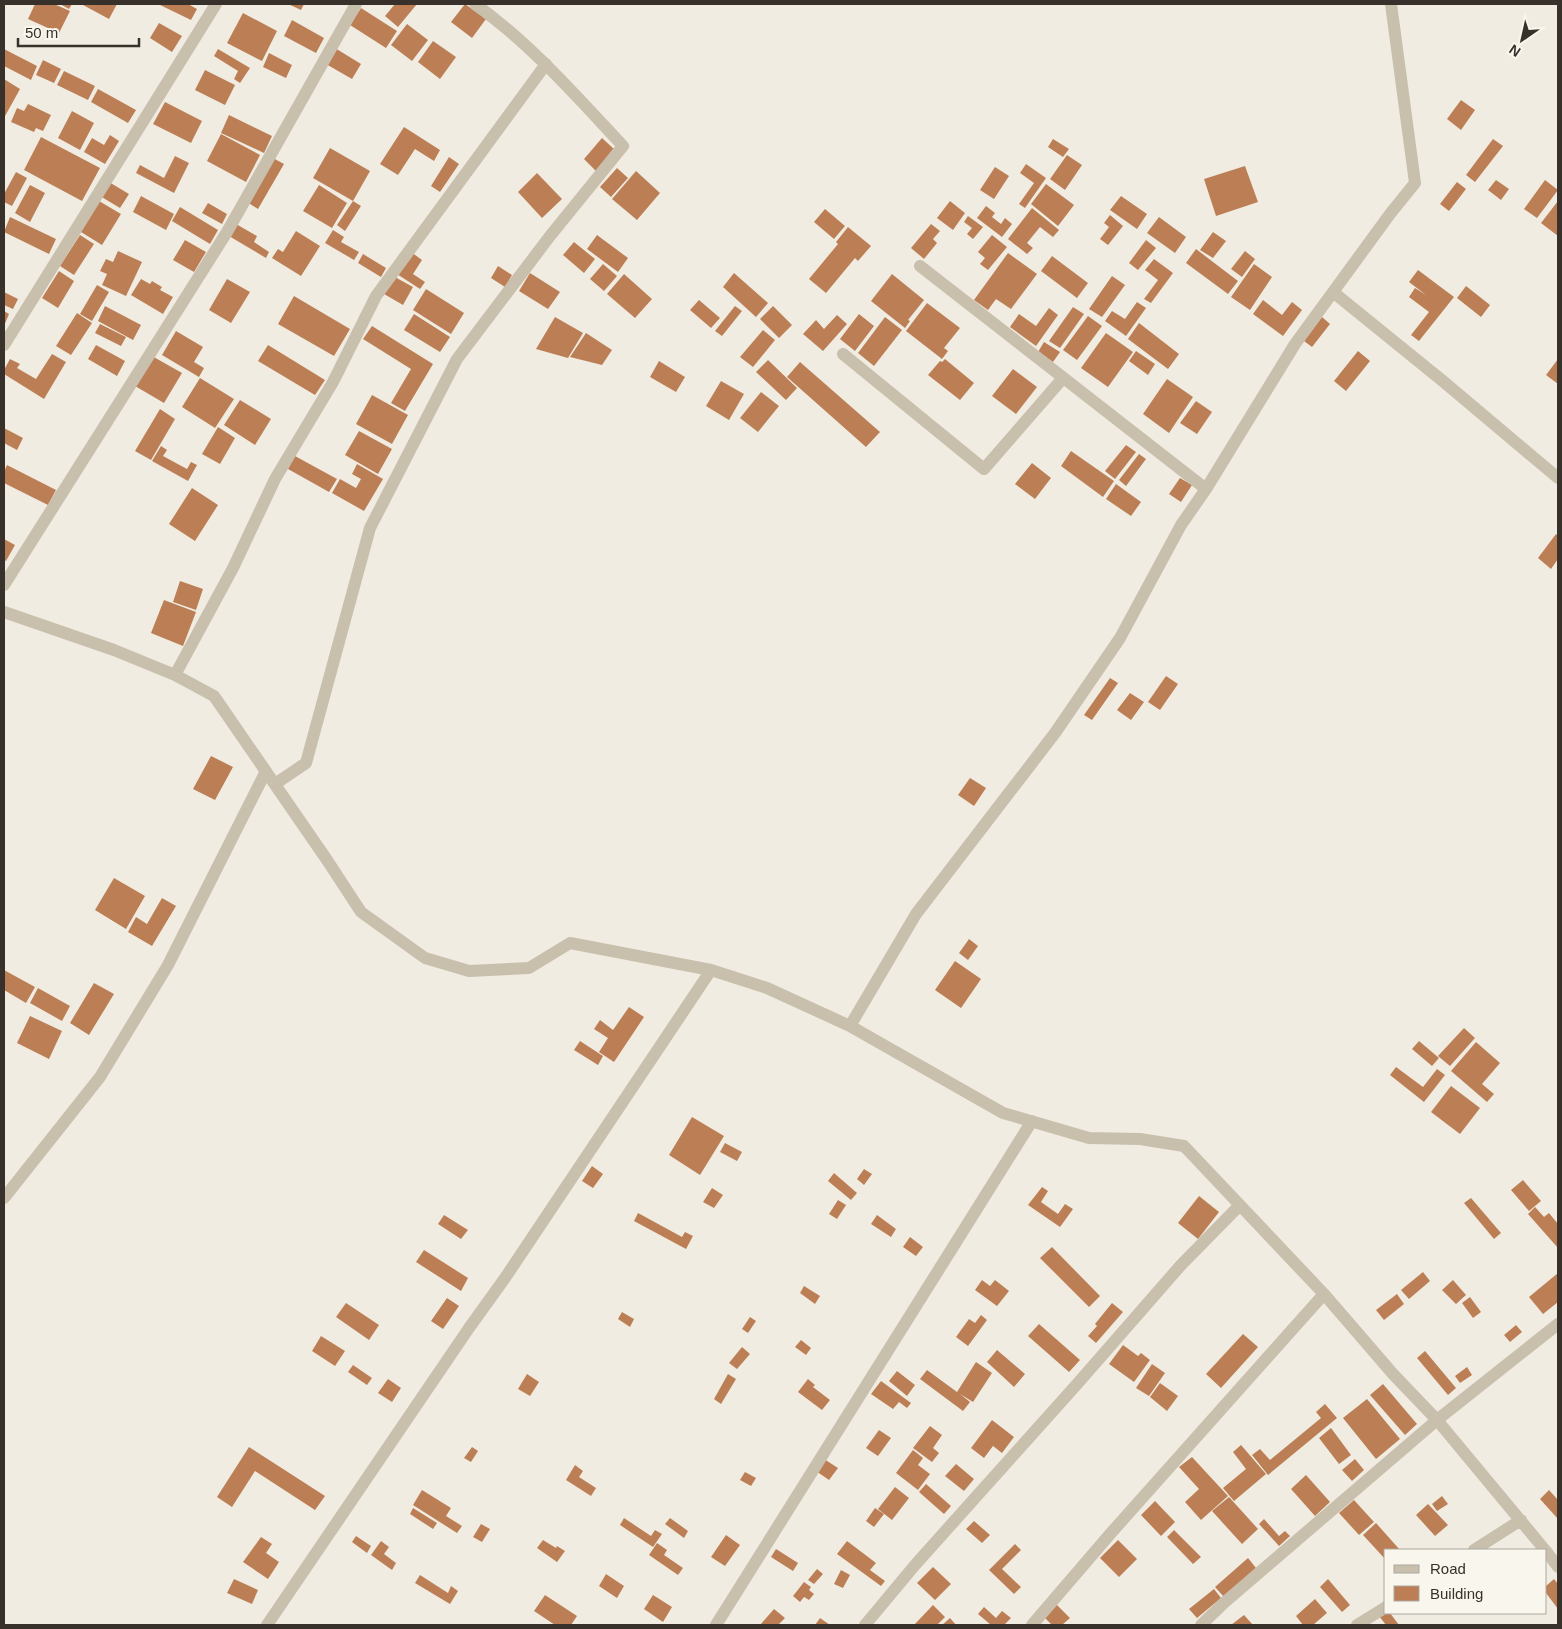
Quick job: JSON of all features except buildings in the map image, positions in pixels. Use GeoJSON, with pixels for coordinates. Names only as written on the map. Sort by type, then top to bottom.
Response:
{"type":"FeatureCollection","features":[{"type":"Feature","properties":{"kind":"street"},"geometry":{"type":"LineString","coordinates":[[4,344],[216,4]]}},
{"type":"Feature","properties":{"kind":"street"},"geometry":{"type":"LineString","coordinates":[[4,585],[227,232],[356,4]]}},
{"type":"Feature","properties":{"kind":"street"},"geometry":{"type":"LineString","coordinates":[[275,784],[306,763],[370,528],[457,359],[550,236],[623,146],[546,64],[491,15],[475,4]]}},
{"type":"Feature","properties":{"kind":"street"},"geometry":{"type":"LineString","coordinates":[[850,1026],[916,914],[1055,733],[1120,638],[1181,525],[1206,489],[1295,344],[1414,183],[1390,4]]}},
{"type":"Feature","properties":{"kind":"street"},"geometry":{"type":"LineString","coordinates":[[175,675],[233,568],[275,479],[333,382],[376,296],[546,64]]}},
{"type":"Feature","properties":{"kind":"street"},"geometry":{"type":"LineString","coordinates":[[920,266],[1206,489]]}},
{"type":"Feature","properties":{"kind":"street"},"geometry":{"type":"LineString","coordinates":[[1333,292],[1558,478]]}},
{"type":"Feature","properties":{"kind":"street"},"geometry":{"type":"LineString","coordinates":[[843,354],[984,469],[1063,378]]}},
{"type":"Feature","properties":{"kind":"street"},"geometry":{"type":"LineString","coordinates":[[4,612],[114,650],[175,675],[214,696],[361,912],[425,958],[470,971],[529,968],[570,943],[711,970],[767,988],[850,1026],[1003,1113],[1089,1138],[1140,1139],[1184,1146],[1324,1294],[1393,1374],[1437,1420],[1543,1549]]}},
{"type":"Feature","properties":{"kind":"street"},"geometry":{"type":"LineString","coordinates":[[4,1198],[100,1077],[168,965],[266,771]]}},
{"type":"Feature","properties":{"kind":"street"},"geometry":{"type":"LineString","coordinates":[[267,1625],[505,1278],[711,970]]}},
{"type":"Feature","properties":{"kind":"street"},"geometry":{"type":"LineString","coordinates":[[716,1625],[1032,1121]]}},
{"type":"Feature","properties":{"kind":"street"},"geometry":{"type":"LineString","coordinates":[[865,1625],[915,1565],[1181,1265],[1240,1205]]}},
{"type":"Feature","properties":{"kind":"street"},"geometry":{"type":"LineString","coordinates":[[1032,1625],[1111,1533],[1324,1294]]}},
{"type":"Feature","properties":{"kind":"street"},"geometry":{"type":"LineString","coordinates":[[1201,1625],[1232,1596],[1437,1420],[1558,1324]]}},
{"type":"Feature","properties":{"kind":"street"},"geometry":{"type":"LineString","coordinates":[[1476,1549],[1521,1520]]}},
{"type":"Feature","properties":{"kind":"street"},"geometry":{"type":"LineString","coordinates":[[1547,1553],[1558,1567]]}},
{"type":"Feature","properties":{"kind":"street"},"geometry":{"type":"LineString","coordinates":[[1358,1625],[1384,1608]]}}]}
